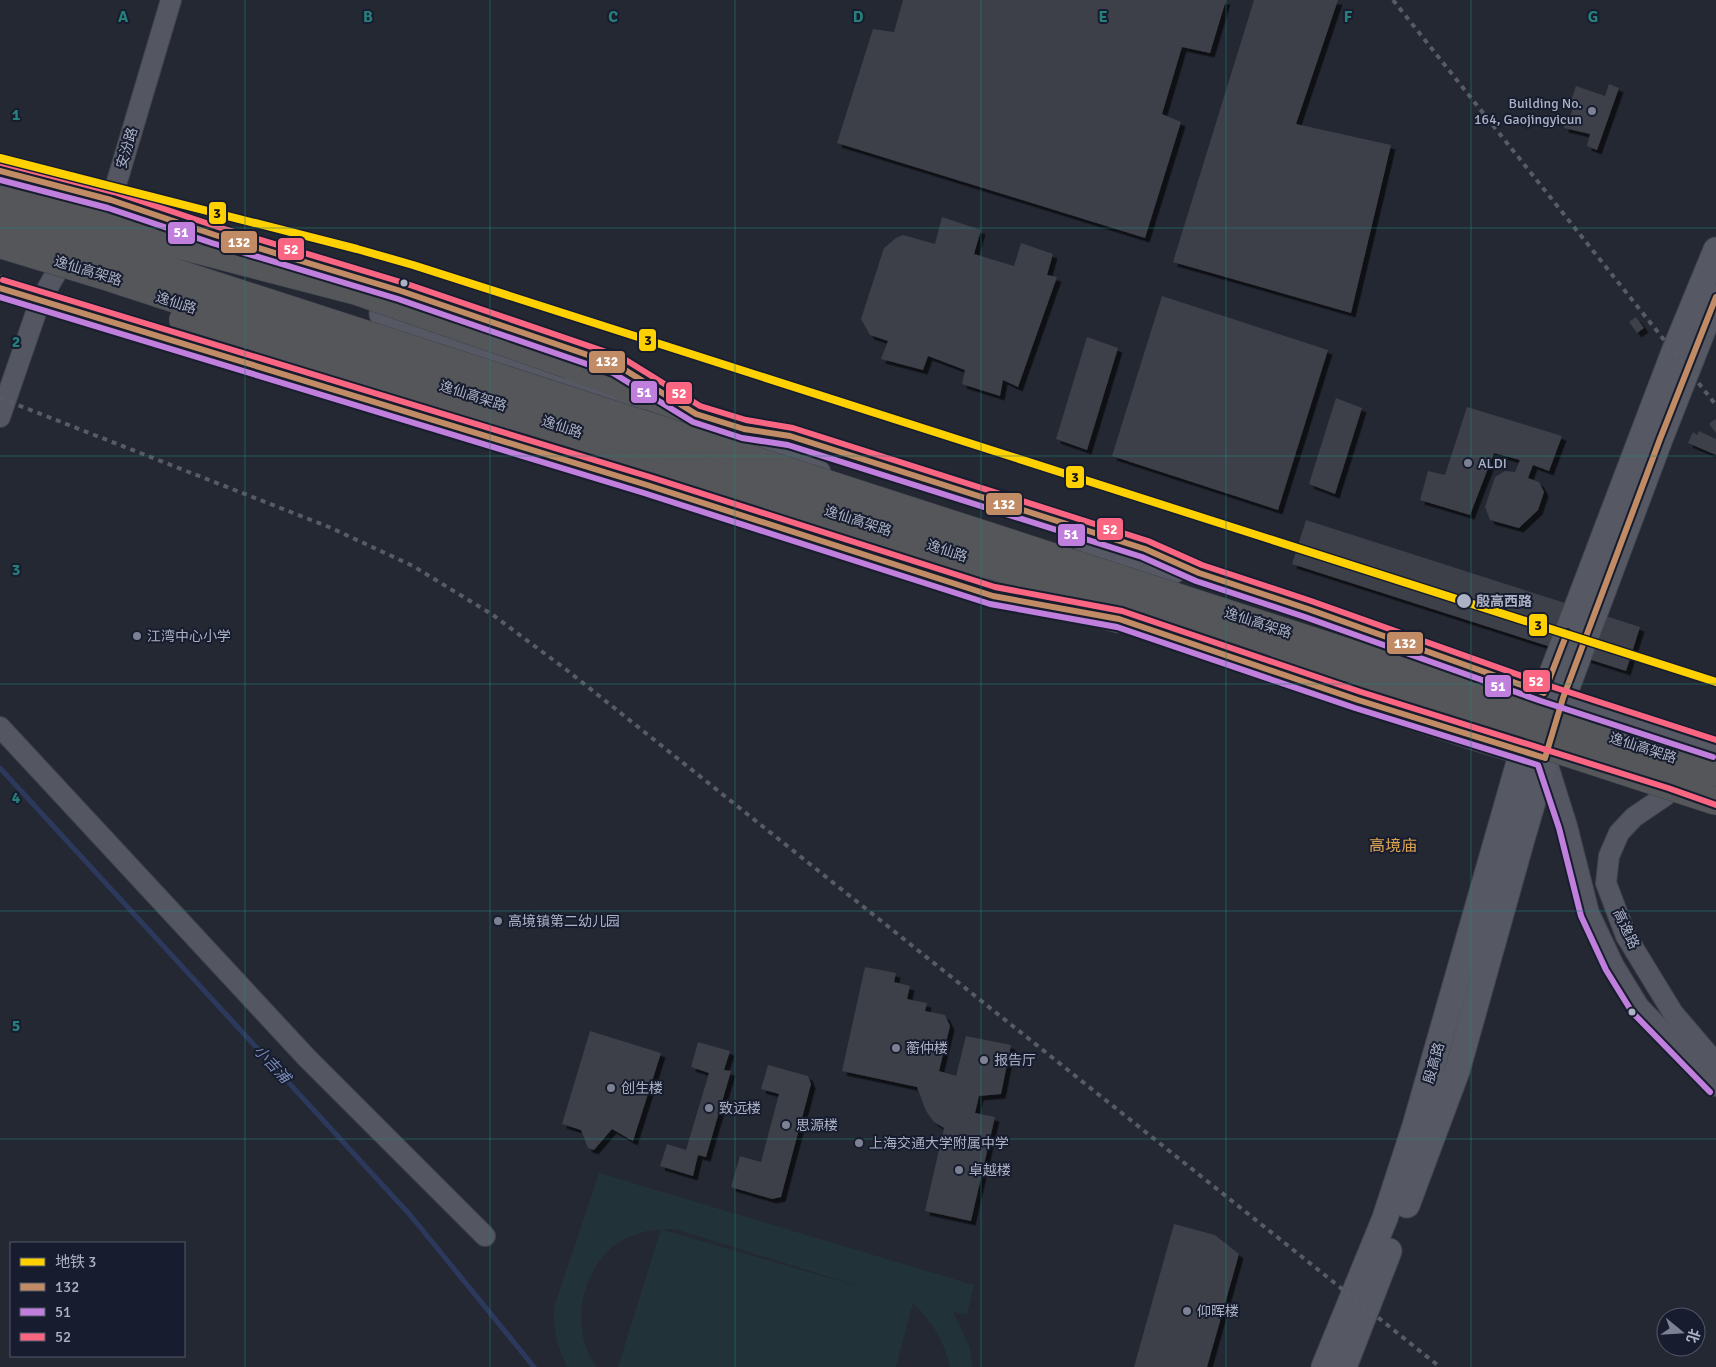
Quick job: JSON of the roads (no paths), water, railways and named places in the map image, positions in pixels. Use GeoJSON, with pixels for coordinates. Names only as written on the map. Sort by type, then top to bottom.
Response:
{"type":"FeatureCollection","features":[{"type":"Feature","properties":{"kind":"highway"},"geometry":{"type":"LineString","coordinates":[[0,198],[357,291],[570,365],[696,414]]}},
{"type":"Feature","properties":{"kind":"highway","name":"逸仙高架路"},"geometry":{"type":"LineString","coordinates":[[0,216],[1716,772]]}},
{"type":"Feature","properties":{"kind":"highway","name":"逸仙高架路"},"geometry":{"type":"LineString","coordinates":[[0,246],[106,276],[1716,801]]}},
{"type":"Feature","properties":{"kind":"highway"},"geometry":{"type":"LineString","coordinates":[[106,276],[150,308],[363,388],[638,472],[974,580],[1119,619]]}},
{"type":"Feature","properties":{"kind":"main road"},"geometry":{"type":"LineString","coordinates":[[0,171],[109,208],[608,394],[696,414],[744,429],[810,470],[1113,563],[1199,573],[1716,749]]}},
{"type":"Feature","properties":{"kind":"main road"},"geometry":{"type":"LineString","coordinates":[[0,187],[109,208]]}},
{"type":"Feature","properties":{"kind":"main road","name":"逸仙路"},"geometry":{"type":"LineString","coordinates":[[0,246],[1012,572],[1119,619],[1367,703],[1665,796],[1716,814]]}},
{"type":"Feature","properties":{"kind":"main road"},"geometry":{"type":"LineString","coordinates":[[1534,755],[1553,695],[1674,352],[1716,250]]}},
{"type":"Feature","properties":{"kind":"main road","name":"逸仙路"},"geometry":{"type":"LineString","coordinates":[[0,288],[647,485],[993,596],[1119,619]]}},
{"type":"Feature","properties":{"kind":"main road"},"geometry":{"type":"LineString","coordinates":[[1553,695],[1716,297]]}},
{"type":"Feature","properties":{"kind":"main road"},"geometry":{"type":"LineString","coordinates":[[390,406],[451,392]]}},
{"type":"Feature","properties":{"kind":"main road","name":"殷高路"},"geometry":{"type":"LineString","coordinates":[[1324,1367],[1385,1218],[1534,755]]}},
{"type":"Feature","properties":{"kind":"main road","name":"殷高路"},"geometry":{"type":"LineString","coordinates":[[1344,1367],[1457,1071],[1534,755]]}},
{"type":"Feature","properties":{"kind":"street","name":"安汾路"},"geometry":{"type":"LineString","coordinates":[[0,417],[40,301],[68,252],[98,232],[109,208],[171,0]]}},
{"type":"Feature","properties":{"kind":"street"},"geometry":{"type":"LineString","coordinates":[[0,727],[307,1058],[485,1236]]}},
{"type":"Feature","properties":{"kind":"street","name":"高逸路"},"geometry":{"type":"LineString","coordinates":[[1534,755],[1567,826],[1589,913],[1614,966],[1639,1007],[1716,1086]]}},
{"type":"Feature","properties":{"kind":"street","name":"高逸路"},"geometry":{"type":"LineString","coordinates":[[1665,796],[1634,817],[1619,833],[1609,856],[1606,883],[1626,936],[1673,1013],[1716,1063]]}},
{"type":"Feature","properties":{"kind":"waterway","name":"小吉浦"},"geometry":{"type":"LineString","coordinates":[[0,768],[411,1216],[534,1367]]}},
{"type":"Feature","properties":{"kind":"railway"},"geometry":{"type":"LineString","coordinates":[[1393,0],[1716,405]]}},
{"type":"Feature","properties":{"kind":"railway"},"geometry":{"type":"LineString","coordinates":[[0,398],[329,527],[413,566],[493,615],[568,671],[1440,1367]]}},
{"type":"Feature","properties":{"kind":"metro line","name":"3"},"geometry":{"type":"LineString","coordinates":[[0,158],[413,265],[1716,682]]}},
{"type":"Feature","properties":{"kind":"place","name":"Building No. 164, Gaojingyicun"},"geometry":{"type":"Point","coordinates":[1592,111]}},
{"type":"Feature","properties":{"kind":"place","name":"ALDI"},"geometry":{"type":"Point","coordinates":[1468,463]}},
{"type":"Feature","properties":{"kind":"place","name":"殷高西路"},"geometry":{"type":"Point","coordinates":[1464,601]}},
{"type":"Feature","properties":{"kind":"place","name":"江湾中心小学"},"geometry":{"type":"Point","coordinates":[137,636]}},
{"type":"Feature","properties":{"kind":"place","name":"高境镇第二幼儿园"},"geometry":{"type":"Point","coordinates":[498,921]}},
{"type":"Feature","properties":{"kind":"place","name":"蘅仲楼"},"geometry":{"type":"Point","coordinates":[896,1048]}},
{"type":"Feature","properties":{"kind":"place","name":"报告厅"},"geometry":{"type":"Point","coordinates":[984,1060]}},
{"type":"Feature","properties":{"kind":"place","name":"创生楼"},"geometry":{"type":"Point","coordinates":[611,1088]}},
{"type":"Feature","properties":{"kind":"place","name":"致远楼"},"geometry":{"type":"Point","coordinates":[709,1108]}},
{"type":"Feature","properties":{"kind":"place","name":"思源楼"},"geometry":{"type":"Point","coordinates":[786,1125]}},
{"type":"Feature","properties":{"kind":"place","name":"上海交通大学附属中学"},"geometry":{"type":"Point","coordinates":[859,1143]}},
{"type":"Feature","properties":{"kind":"place","name":"卓越楼"},"geometry":{"type":"Point","coordinates":[959,1170]}},
{"type":"Feature","properties":{"kind":"place","name":"仰晖楼"},"geometry":{"type":"Point","coordinates":[1187,1311]}},
{"type":"Feature","properties":{"kind":"district","name":"高境庙"},"geometry":{"type":"Point","coordinates":[1393,846]}}]}
